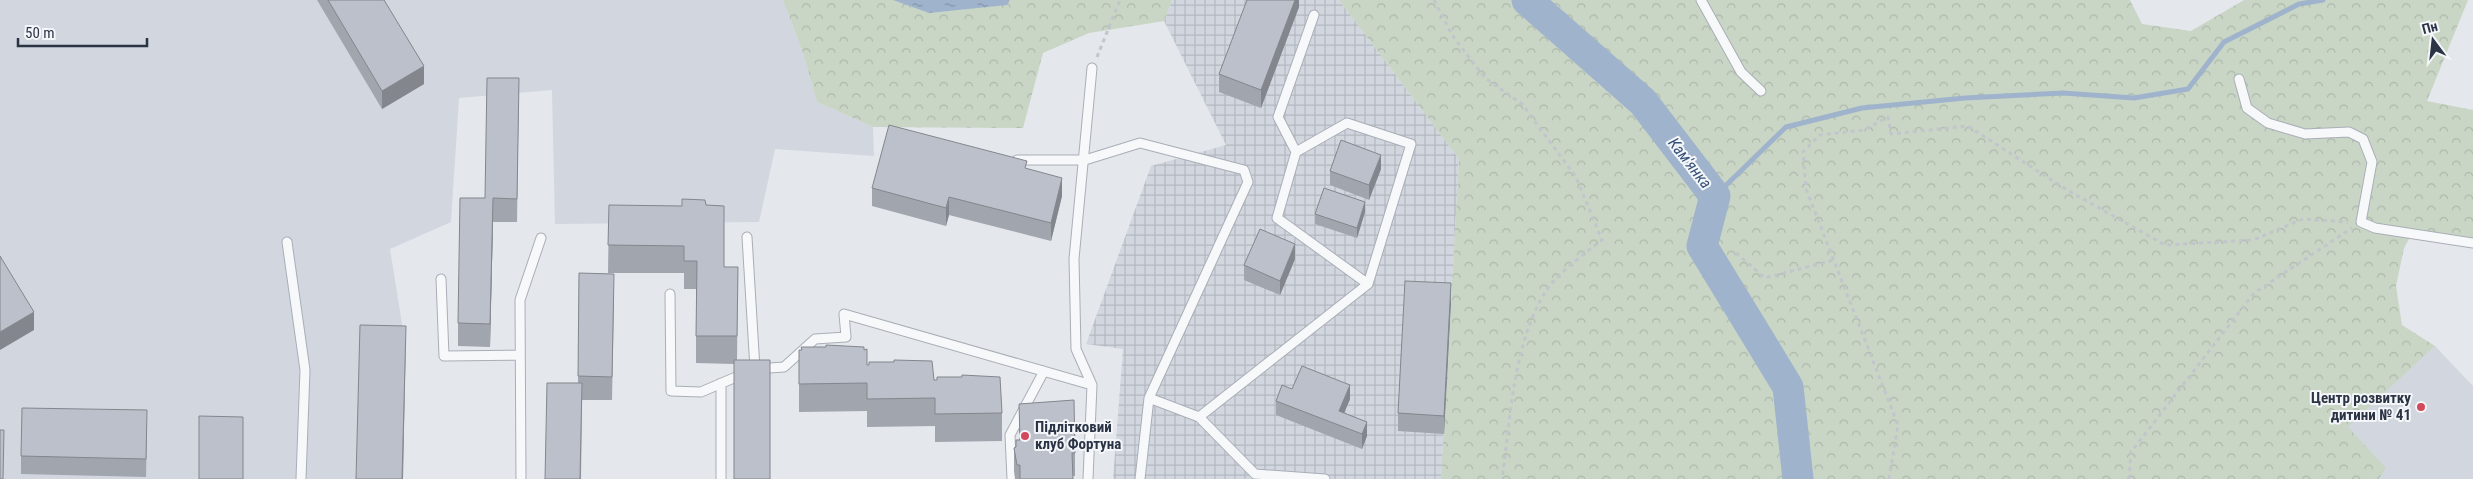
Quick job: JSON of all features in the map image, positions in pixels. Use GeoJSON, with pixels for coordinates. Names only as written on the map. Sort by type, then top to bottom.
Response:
{"type":"FeatureCollection","features":[{"type":"Feature","properties":{"kind":"lane"},"geometry":{"type":"LineString","coordinates":[[1701,0],[1741,72],[1761,91]]}},
{"type":"Feature","properties":{"kind":"lane"},"geometry":{"type":"LineString","coordinates":[[1314,15],[1278,117],[1296,152],[1277,218],[1368,284]]}},
{"type":"Feature","properties":{"kind":"lane"},"geometry":{"type":"LineString","coordinates":[[1088,479],[1092,385],[1076,349],[1074,259],[1085,160],[1092,68]]}},
{"type":"Feature","properties":{"kind":"lane"},"geometry":{"type":"LineString","coordinates":[[2240,79],[2248,108],[2268,123],[2305,134],[2350,132],[2364,139],[2372,162],[2361,222],[2375,228],[2473,243]]}},
{"type":"Feature","properties":{"kind":"lane"},"geometry":{"type":"LineString","coordinates":[[1199,417],[1368,284],[1411,144],[1347,123],[1296,152]]}},
{"type":"Feature","properties":{"kind":"lane"},"geometry":{"type":"LineString","coordinates":[[1011,159],[1085,160],[1140,143],[1244,170],[1248,182],[1148,398],[1140,479]]}},
{"type":"Feature","properties":{"kind":"lane"},"geometry":{"type":"LineString","coordinates":[[746,237],[755,369]]}},
{"type":"Feature","properties":{"kind":"lane"},"geometry":{"type":"LineString","coordinates":[[521,479],[520,300],[542,238]]}},
{"type":"Feature","properties":{"kind":"lane"},"geometry":{"type":"LineString","coordinates":[[287,242],[305,370],[301,479]]}},
{"type":"Feature","properties":{"kind":"lane"},"geometry":{"type":"LineString","coordinates":[[441,278],[444,356],[520,355]]}},
{"type":"Feature","properties":{"kind":"lane"},"geometry":{"type":"LineString","coordinates":[[670,294],[671,391],[701,392],[755,369],[784,367],[814,339],[846,337],[844,314],[1092,385]]}},
{"type":"Feature","properties":{"kind":"lane"},"geometry":{"type":"LineString","coordinates":[[1012,479],[1010,435],[1044,371]]}},
{"type":"Feature","properties":{"kind":"lane"},"geometry":{"type":"LineString","coordinates":[[721,383],[721,479]]}},
{"type":"Feature","properties":{"kind":"lane"},"geometry":{"type":"LineString","coordinates":[[1148,398],[1199,417],[1255,474],[1325,479]]}},
{"type":"Feature","properties":{"kind":"path"},"geometry":{"type":"LineString","coordinates":[[1092,68],[1120,0]]}},
{"type":"Feature","properties":{"kind":"path"},"geometry":{"type":"LineString","coordinates":[[1434,0],[1452,35],[1485,78],[1522,104],[1576,177],[1602,240],[1574,262],[1544,293],[1520,352],[1502,479]]}},
{"type":"Feature","properties":{"kind":"path"},"geometry":{"type":"LineString","coordinates":[[1889,479],[1898,425],[1806,189],[1803,152],[1820,135],[1864,130],[1888,117],[1891,134],[1968,126],[2067,190],[2165,245],[2253,240],[2304,219],[2361,222]]}},
{"type":"Feature","properties":{"kind":"path"},"geometry":{"type":"LineString","coordinates":[[2129,479],[2131,452],[2254,293],[2361,222]]}},
{"type":"Feature","properties":{"kind":"path"},"geometry":{"type":"LineString","coordinates":[[1736,252],[1765,278],[1834,260]]}},
{"type":"Feature","properties":{"kind":"shaded area"},"geometry":{"type":"Polygon","coordinates":[[[0,0],[783,0],[803,53],[817,102],[873,127],[874,156],[775,149],[759,222],[555,224],[552,90],[459,98],[451,222],[390,249],[406,349],[403,479],[0,479],[0,0]]]}},
{"type":"Feature","properties":{"kind":"shaded area"},"geometry":{"type":"Polygon","coordinates":[[[1172,0],[1339,0],[1459,159],[1441,479],[1113,479],[1123,349],[1086,344],[1151,166],[1226,145],[1164,21],[1172,0]]]}},
{"type":"Feature","properties":{"kind":"shaded area","name":"Центр розвитку дитини № 41"},"geometry":{"type":"Polygon","coordinates":[[[2435,346],[2473,386],[2473,479],[2379,479],[2385,468],[2347,427],[2435,346]]]}},
{"type":"Feature","properties":{"kind":"green space"},"geometry":{"type":"Polygon","coordinates":[[[783,0],[1172,0],[1164,21],[1089,33],[1043,53],[1023,128],[873,127],[817,102],[803,53],[783,0]]]}},
{"type":"Feature","properties":{"kind":"green space"},"geometry":{"type":"Polygon","coordinates":[[[1339,0],[2130,0],[2142,24],[2191,31],[2244,0],[2468,0],[2427,101],[2473,110],[2473,240],[2414,230],[2404,248],[2396,286],[2402,325],[2435,346],[2348,427],[2386,468],[2379,479],[1441,479],[1459,159],[1339,0]]]}},
{"type":"Feature","properties":{"kind":"water"},"geometry":{"type":"Polygon","coordinates":[[[893,0],[1010,0],[1007,5],[929,13],[893,0]]]}},
{"type":"Feature","properties":{"kind":"building"},"geometry":{"type":"Polygon","coordinates":[[[328,0],[384,0],[424,66],[382,91],[328,0]]]}},
{"type":"Feature","properties":{"kind":"building"},"geometry":{"type":"Polygon","coordinates":[[[1247,0],[1295,0],[1261,90],[1219,74],[1247,0]]]}},
{"type":"Feature","properties":{"kind":"building"},"geometry":{"type":"Polygon","coordinates":[[[487,78],[519,78],[517,199],[493,198],[490,324],[458,323],[460,198],[485,198],[487,78]]]}},
{"type":"Feature","properties":{"kind":"building"},"geometry":{"type":"Polygon","coordinates":[[[889,125],[1027,161],[1025,168],[1062,178],[1051,223],[949,197],[946,208],[872,188],[889,125]]]}},
{"type":"Feature","properties":{"kind":"building"},"geometry":{"type":"Polygon","coordinates":[[[1341,140],[1381,155],[1369,185],[1330,171],[1341,140]]]}},
{"type":"Feature","properties":{"kind":"building"},"geometry":{"type":"Polygon","coordinates":[[[1324,188],[1365,202],[1357,228],[1315,214],[1324,188]]]}},
{"type":"Feature","properties":{"kind":"building"},"geometry":{"type":"Polygon","coordinates":[[[682,199],[705,200],[706,205],[724,206],[724,267],[738,267],[737,336],[696,336],[697,261],[684,261],[684,246],[608,245],[609,205],[682,206],[682,199]]]}},
{"type":"Feature","properties":{"kind":"building"},"geometry":{"type":"Polygon","coordinates":[[[1260,229],[1295,244],[1280,281],[1244,265],[1260,229]]]}},
{"type":"Feature","properties":{"kind":"building"},"geometry":{"type":"Polygon","coordinates":[[[0,256],[34,312],[0,332],[0,256]]]}},
{"type":"Feature","properties":{"kind":"building"},"geometry":{"type":"Polygon","coordinates":[[[579,273],[614,274],[612,377],[578,376],[579,273]]]}},
{"type":"Feature","properties":{"kind":"building"},"geometry":{"type":"Polygon","coordinates":[[[1405,281],[1451,283],[1444,416],[1398,413],[1405,281]]]}},
{"type":"Feature","properties":{"kind":"building"},"geometry":{"type":"Polygon","coordinates":[[[360,325],[406,326],[402,479],[356,479],[360,325]]]}},
{"type":"Feature","properties":{"kind":"building"},"geometry":{"type":"Polygon","coordinates":[[[826,345],[864,347],[864,350],[867,349],[867,365],[869,365],[869,362],[894,362],[894,360],[932,361],[934,380],[937,380],[937,377],[962,377],[962,375],[1000,377],[1002,413],[935,414],[935,398],[867,399],[867,383],[799,384],[799,350],[802,350],[801,347],[826,347],[826,345]]]}},
{"type":"Feature","properties":{"kind":"building"},"geometry":{"type":"Polygon","coordinates":[[[734,360],[770,360],[770,479],[734,479],[734,360]]]}},
{"type":"Feature","properties":{"kind":"building"},"geometry":{"type":"Polygon","coordinates":[[[1302,366],[1350,385],[1339,411],[1367,422],[1362,434],[1276,401],[1282,385],[1292,389],[1302,366]]]}},
{"type":"Feature","properties":{"kind":"building"},"geometry":{"type":"Polygon","coordinates":[[[547,383],[582,383],[580,479],[545,479],[547,383]]]}},
{"type":"Feature","properties":{"kind":"building"},"geometry":{"type":"Polygon","coordinates":[[[1074,400],[1075,453],[1072,453],[1073,479],[1020,479],[1020,465],[1017,465],[1014,448],[1016,447],[1016,440],[1020,440],[1019,404],[1074,400]]]}},
{"type":"Feature","properties":{"kind":"building"},"geometry":{"type":"Polygon","coordinates":[[[22,408],[147,410],[146,459],[21,456],[22,408]]]}},
{"type":"Feature","properties":{"kind":"building"},"geometry":{"type":"Polygon","coordinates":[[[199,416],[243,417],[243,479],[199,479],[199,416]]]}},
{"type":"Feature","properties":{"kind":"building"},"geometry":{"type":"Polygon","coordinates":[[[0,430],[4,430],[3,479],[0,479],[0,430]]]}},
{"type":"Feature","properties":{"kind":"waterway","name":"Кам'янка"},"geometry":{"type":"LineString","coordinates":[[1527,0],[1643,102],[1715,196],[1702,246],[1788,387],[1798,479]]}},
{"type":"Feature","properties":{"kind":"waterway"},"geometry":{"type":"LineString","coordinates":[[1715,196],[1786,127],[1862,108],[1965,98],[2063,93],[2134,98],[2188,89],[2224,42],[2299,4],[2323,0]]}},
{"type":"Feature","properties":{"kind":"place","name":"Центр розвитку дитини № 41"},"geometry":{"type":"Point","coordinates":[2421,407]}},
{"type":"Feature","properties":{"kind":"place","name":"Підлітковий клуб Фортуна"},"geometry":{"type":"Point","coordinates":[1025,436]}}]}
